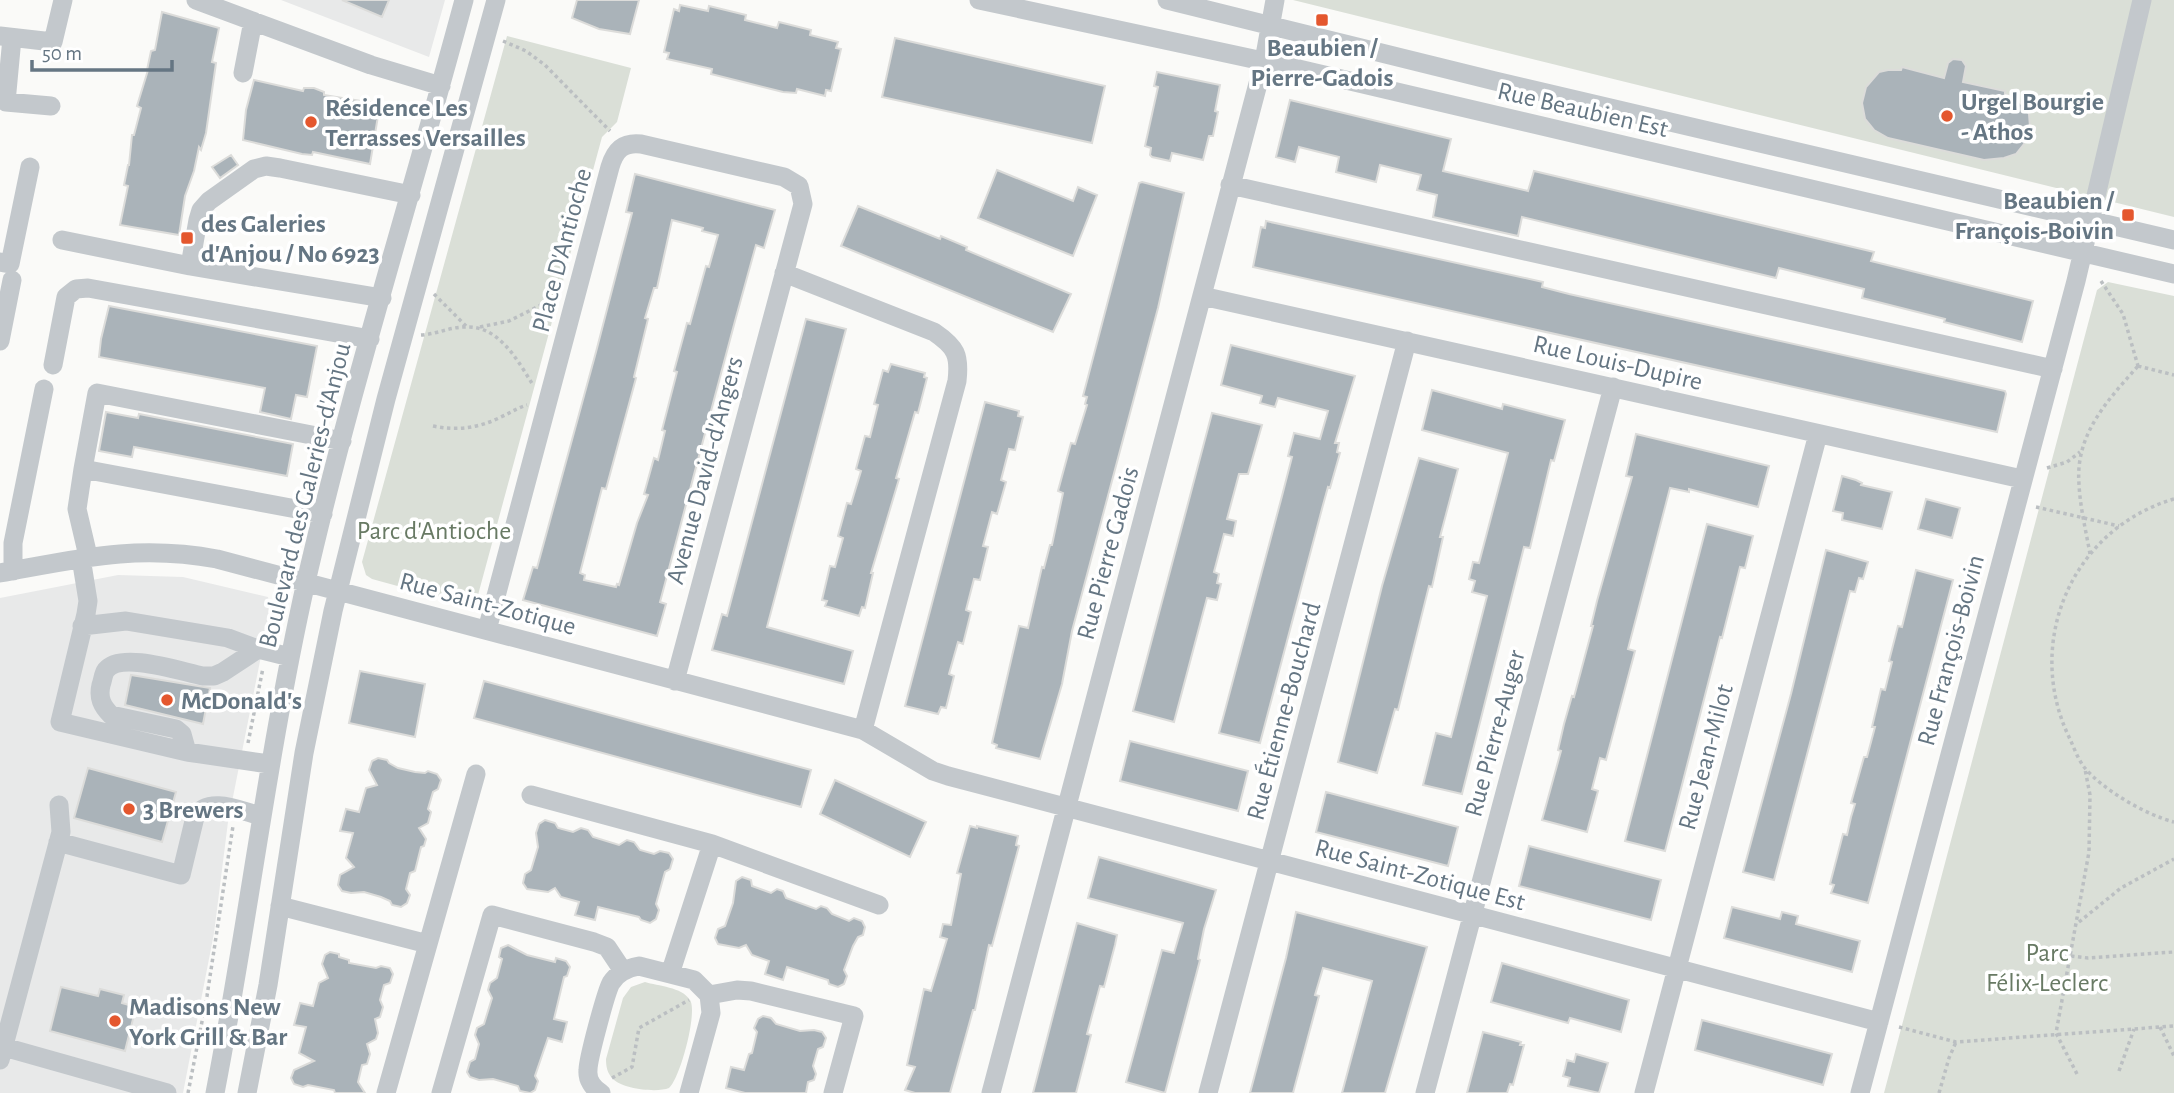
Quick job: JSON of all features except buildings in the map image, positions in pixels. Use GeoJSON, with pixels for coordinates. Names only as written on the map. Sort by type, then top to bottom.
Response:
{"type":"FeatureCollection","features":[{"type":"Feature","properties":{"kind":"street"},"geometry":{"type":"LineString","coordinates":[[51,106],[6,102],[6,37],[53,42],[63,0]]}},
{"type":"Feature","properties":{"kind":"street"},"geometry":{"type":"LineString","coordinates":[[196,0],[371,65],[441,86]]}},
{"type":"Feature","properties":{"kind":"street","name":"Boulevard des Galeries-d'Anjou"},"geometry":{"type":"LineString","coordinates":[[215,1093],[237,975],[269,764],[306,582],[342,441],[464,0]]}},
{"type":"Feature","properties":{"kind":"street"},"geometry":{"type":"LineString","coordinates":[[247,1093],[304,753],[338,590],[383,412],[496,0]]}},
{"type":"Feature","properties":{"kind":"street","name":"Rue Beaubien Est"},"geometry":{"type":"LineString","coordinates":[[979,0],[1264,61],[2174,274]]}},
{"type":"Feature","properties":{"kind":"street","name":"Rue Beaubien Est"},"geometry":{"type":"LineString","coordinates":[[1167,0],[1494,81],[2174,240]]}},
{"type":"Feature","properties":{"kind":"street","name":"Rue Pierre Gadois"},"geometry":{"type":"LineString","coordinates":[[991,1093],[1264,61],[1275,0]]}},
{"type":"Feature","properties":{"kind":"street","name":"Rue François-Boivin"},"geometry":{"type":"LineString","coordinates":[[1860,1093],[2053,369],[2142,0]]}},
{"type":"Feature","properties":{"kind":"street"},"geometry":{"type":"LineString","coordinates":[[243,73],[253,21]]}},
{"type":"Feature","properties":{"kind":"street"},"geometry":{"type":"LineString","coordinates":[[1486,113],[1494,81]]}},
{"type":"Feature","properties":{"kind":"street","name":"Place D'Antioche"},"geometry":{"type":"LineString","coordinates":[[486,630],[616,152],[626,144],[641,144],[793,181],[799,186],[803,204],[784,273]]}},
{"type":"Feature","properties":{"kind":"street"},"geometry":{"type":"LineString","coordinates":[[190,266],[201,210],[208,201],[254,169],[266,166],[280,168],[411,195]]}},
{"type":"Feature","properties":{"kind":"street"},"geometry":{"type":"LineString","coordinates":[[0,262],[10,264],[30,167]]}},
{"type":"Feature","properties":{"kind":"street"},"geometry":{"type":"LineString","coordinates":[[1230,185],[2053,369]]}},
{"type":"Feature","properties":{"kind":"street"},"geometry":{"type":"LineString","coordinates":[[62,240],[190,266],[382,298]]}},
{"type":"Feature","properties":{"kind":"street"},"geometry":{"type":"LineString","coordinates":[[784,273],[934,332],[956,352],[959,366],[957,382],[863,730]]}},
{"type":"Feature","properties":{"kind":"street","name":"Avenue David-d'Angers"},"geometry":{"type":"LineString","coordinates":[[675,681],[784,273]]}},
{"type":"Feature","properties":{"kind":"street"},"geometry":{"type":"LineString","coordinates":[[0,341],[12,280]]}},
{"type":"Feature","properties":{"kind":"street"},"geometry":{"type":"LineString","coordinates":[[53,365],[66,297],[76,289],[88,288],[370,339]]}},
{"type":"Feature","properties":{"kind":"street","name":"Rue Louis-Dupire"},"geometry":{"type":"LineString","coordinates":[[1202,296],[2022,480]]}},
{"type":"Feature","properties":{"kind":"street","name":"Rue Étienne-Bouchard"},"geometry":{"type":"LineString","coordinates":[[1208,1093],[1407,341]]}},
{"type":"Feature","properties":{"kind":"street","name":"Rue Pierre-Auger"},"geometry":{"type":"LineString","coordinates":[[1425,1093],[1613,387]]}},
{"type":"Feature","properties":{"kind":"street"},"geometry":{"type":"LineString","coordinates":[[6,572],[44,389]]}},
{"type":"Feature","properties":{"kind":"street"},"geometry":{"type":"LineString","coordinates":[[269,764],[187,752],[60,722],[88,601],[85,557],[77,509],[97,393],[342,441]]}},
{"type":"Feature","properties":{"kind":"street","name":"Rue Jean-Milot"},"geometry":{"type":"LineString","coordinates":[[1644,1093],[1818,434]]}},
{"type":"Feature","properties":{"kind":"street"},"geometry":{"type":"LineString","coordinates":[[83,469],[323,514]]}},
{"type":"Feature","properties":{"kind":"street","name":"Rue Saint-Zotique"},"geometry":{"type":"LineString","coordinates":[[6,572],[85,557],[146,552],[196,555],[338,590],[863,730],[933,771],[948,776]]}},
{"type":"Feature","properties":{"kind":"street"},"geometry":{"type":"LineString","coordinates":[[82,626],[127,621],[228,638],[290,657]]}},
{"type":"Feature","properties":{"kind":"street"},"geometry":{"type":"LineString","coordinates":[[187,752],[182,734],[176,729],[111,715],[105,709],[100,692],[105,671],[112,664],[129,660],[214,676],[262,650]]}},
{"type":"Feature","properties":{"kind":"street"},"geometry":{"type":"LineString","coordinates":[[386,1093],[475,774]]}},
{"type":"Feature","properties":{"kind":"street","name":"Rue Saint-Zotique Est"},"geometry":{"type":"LineString","coordinates":[[948,776],[1879,1021]]}},
{"type":"Feature","properties":{"kind":"street"},"geometry":{"type":"LineString","coordinates":[[531,795],[712,844],[879,905]]}},
{"type":"Feature","properties":{"kind":"street"},"geometry":{"type":"LineString","coordinates":[[59,804],[61,832],[1,1051],[167,1093]]}},
{"type":"Feature","properties":{"kind":"street"},"geometry":{"type":"LineString","coordinates":[[58,842],[181,875],[195,817],[200,810],[207,806],[217,806],[261,816]]}},
{"type":"Feature","properties":{"kind":"street"},"geometry":{"type":"LineString","coordinates":[[670,974],[712,844]]}},
{"type":"Feature","properties":{"kind":"street"},"geometry":{"type":"LineString","coordinates":[[280,906],[428,944]]}},
{"type":"Feature","properties":{"kind":"street"},"geometry":{"type":"LineString","coordinates":[[441,1093],[492,915],[607,947],[623,971]]}},
{"type":"Feature","properties":{"kind":"street"},"geometry":{"type":"LineString","coordinates":[[606,1086],[592,1085],[587,1071],[611,983],[623,971],[639,966],[694,980],[699,997],[711,1013],[689,1093]]}},
{"type":"Feature","properties":{"kind":"street"},"geometry":{"type":"LineString","coordinates":[[699,997],[737,990],[751,991],[854,1016],[833,1093]]}},
{"type":"Feature","properties":{"kind":"path"},"geometry":{"type":"LineString","coordinates":[[502,41],[526,51],[545,65],[610,131]]}},
{"type":"Feature","properties":{"kind":"path"},"geometry":{"type":"LineString","coordinates":[[2101,281],[2123,314],[2138,366]]}},
{"type":"Feature","properties":{"kind":"path"},"geometry":{"type":"LineString","coordinates":[[433,293],[467,326]]}},
{"type":"Feature","properties":{"kind":"path"},"geometry":{"type":"LineString","coordinates":[[421,335],[509,321],[562,294]]}},
{"type":"Feature","properties":{"kind":"path"},"geometry":{"type":"LineString","coordinates":[[478,327],[494,335],[516,356],[536,390]]}},
{"type":"Feature","properties":{"kind":"path"},"geometry":{"type":"LineString","coordinates":[[2138,366],[2174,375]]}},
{"type":"Feature","properties":{"kind":"path"},"geometry":{"type":"LineString","coordinates":[[2090,554],[2078,483],[2082,450],[2097,415],[2138,366]]}},
{"type":"Feature","properties":{"kind":"path"},"geometry":{"type":"LineString","coordinates":[[433,426],[460,429],[475,426],[532,403]]}},
{"type":"Feature","properties":{"kind":"path"},"geometry":{"type":"LineString","coordinates":[[2047,468],[2067,462],[2082,450]]}},
{"type":"Feature","properties":{"kind":"path"},"geometry":{"type":"LineString","coordinates":[[2077,1074],[2056,1033],[2089,852],[2090,795],[2084,767],[2057,707],[2050,653],[2063,599],[2090,554],[2121,526],[2151,508],[2174,499]]}},
{"type":"Feature","properties":{"kind":"path"},"geometry":{"type":"LineString","coordinates":[[2036,507],[2121,526]]}},
{"type":"Feature","properties":{"kind":"path"},"geometry":{"type":"LineString","coordinates":[[245,760],[262,650],[275,594]]}},
{"type":"Feature","properties":{"kind":"path"},"geometry":{"type":"LineString","coordinates":[[2084,767],[2133,804],[2174,822]]}},
{"type":"Feature","properties":{"kind":"path"},"geometry":{"type":"LineString","coordinates":[[188,1093],[207,996],[237,810]]}},
{"type":"Feature","properties":{"kind":"path"},"geometry":{"type":"LineString","coordinates":[[2077,924],[2121,888],[2174,859]]}},
{"type":"Feature","properties":{"kind":"path"},"geometry":{"type":"LineString","coordinates":[[2071,956],[2088,958],[2174,952]]}},
{"type":"Feature","properties":{"kind":"path"},"geometry":{"type":"LineString","coordinates":[[606,1086],[632,1067],[639,1028],[699,997]]}},
{"type":"Feature","properties":{"kind":"path"},"geometry":{"type":"LineString","coordinates":[[1899,1027],[1956,1042],[2174,1026]]}},
{"type":"Feature","properties":{"kind":"path"},"geometry":{"type":"LineString","coordinates":[[2160,1027],[2174,1056]]}},
{"type":"Feature","properties":{"kind":"path"},"geometry":{"type":"LineString","coordinates":[[2119,1071],[2134,1029]]}},
{"type":"Feature","properties":{"kind":"path"},"geometry":{"type":"LineString","coordinates":[[1939,1093],[1948,1058],[1956,1042]]}},
{"type":"Feature","properties":{"kind":"shaded area"},"geometry":{"type":"Polygon","coordinates":[[[281,0],[445,0],[429,57],[281,0]]]}},
{"type":"Feature","properties":{"kind":"shaded area"},"geometry":{"type":"Polygon","coordinates":[[[118,575],[183,577],[268,597],[269,602],[268,621],[228,822],[214,933],[183,1093],[0,1093],[0,598],[118,575]]]}},
{"type":"Feature","properties":{"kind":"green space"},"geometry":{"type":"Polygon","coordinates":[[[1293,0],[2174,0],[2174,217],[1293,0]]]}},
{"type":"Feature","properties":{"kind":"green space","name":"Parc d'Antioche"},"geometry":{"type":"Polygon","coordinates":[[[507,36],[631,68],[617,122],[602,137],[478,595],[474,601],[463,604],[372,579],[366,575],[362,562],[507,36]]]}},
{"type":"Feature","properties":{"kind":"green space","name":"Parc Félix-Leclerc"},"geometry":{"type":"Polygon","coordinates":[[[2108,282],[2174,296],[2174,1093],[1884,1093],[2097,290],[2108,282]]]}},
{"type":"Feature","properties":{"kind":"green space"},"geometry":{"type":"Polygon","coordinates":[[[645,982],[681,992],[690,1000],[692,1007],[690,1031],[683,1059],[669,1088],[640,1089],[624,1085],[613,1079],[607,1067],[606,1059],[623,998],[631,987],[645,982]]]}},
{"type":"Feature","properties":{"kind":"place","name":"Beaubien / Pierre-Gadois"},"geometry":{"type":"Point","coordinates":[1322,20]}},
{"type":"Feature","properties":{"kind":"place","name":"Urgel Bourgie - Athos"},"geometry":{"type":"Point","coordinates":[1947,116]}},
{"type":"Feature","properties":{"kind":"place","name":"Résidence Les Terrasses Versailles"},"geometry":{"type":"Point","coordinates":[311,122]}},
{"type":"Feature","properties":{"kind":"place","name":"Beaubien / François-Boivin"},"geometry":{"type":"Point","coordinates":[2128,215]}},
{"type":"Feature","properties":{"kind":"place","name":"des Galeries d'Anjou / No 6923"},"geometry":{"type":"Point","coordinates":[187,238]}},
{"type":"Feature","properties":{"kind":"place","name":"McDonald's"},"geometry":{"type":"Point","coordinates":[167,700]}},
{"type":"Feature","properties":{"kind":"place","name":"3 Brewers"},"geometry":{"type":"Point","coordinates":[129,809]}},
{"type":"Feature","properties":{"kind":"place","name":"Madisons New York Grill & Bar"},"geometry":{"type":"Point","coordinates":[115,1021]}}]}
